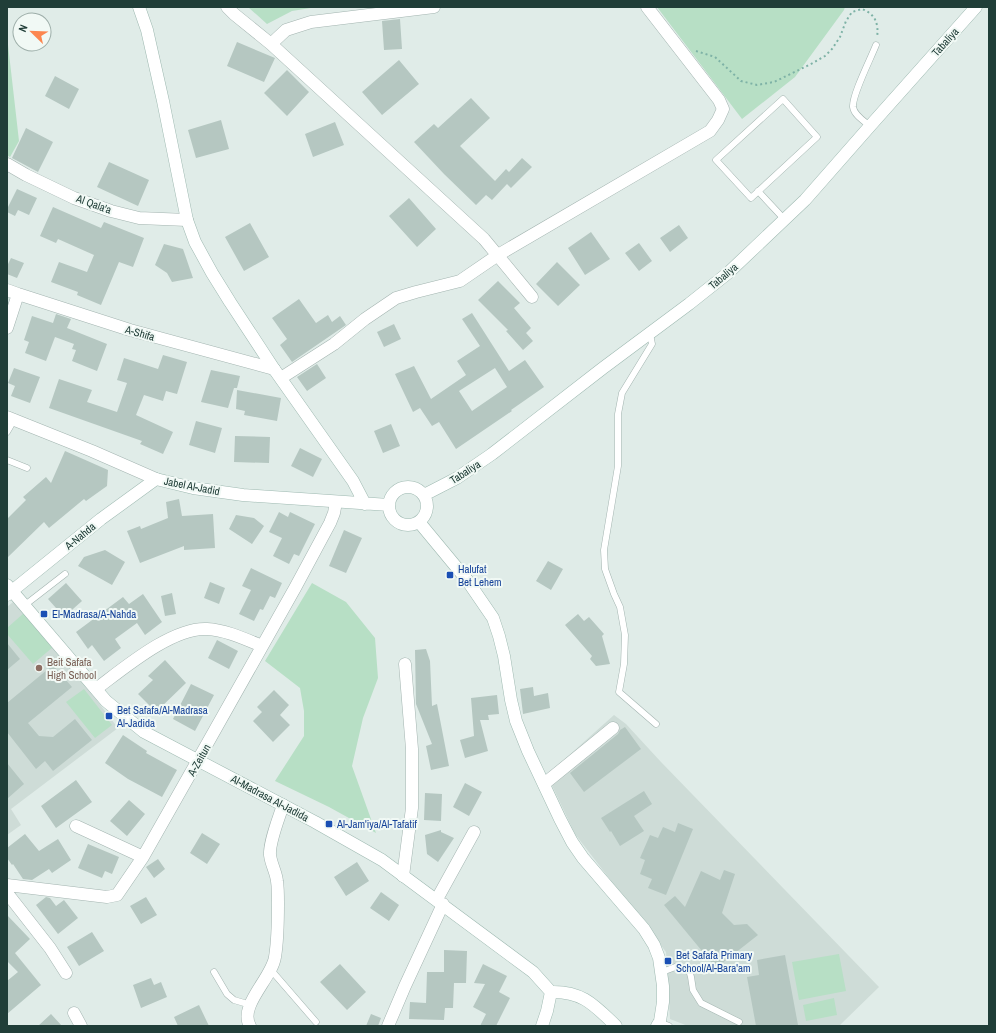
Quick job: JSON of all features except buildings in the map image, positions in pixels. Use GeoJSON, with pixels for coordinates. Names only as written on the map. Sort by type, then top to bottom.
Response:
{"type":"FeatureCollection","features":[{"type":"Feature","properties":{"kind":"street"},"geometry":{"type":"LineString","coordinates":[[139,7],[147,30],[187,220],[195,242],[212,273],[277,374],[353,481],[365,504]]}},
{"type":"Feature","properties":{"kind":"street"},"geometry":{"type":"LineString","coordinates":[[227,7],[271,44],[484,239],[532,297]]}},
{"type":"Feature","properties":{"kind":"street"},"geometry":{"type":"LineString","coordinates":[[271,44],[286,30],[311,22],[434,7]]}},
{"type":"Feature","properties":{"kind":"street"},"geometry":{"type":"LineString","coordinates":[[277,374],[334,344],[365,319],[396,298],[460,280],[498,255],[710,131],[718,120],[723,109],[719,100],[647,7]]}},
{"type":"Feature","properties":{"kind":"street","name":"Tabaliya"},"geometry":{"type":"LineString","coordinates":[[424,495],[457,478],[492,454],[728,273],[805,200],[976,7]]}},
{"type":"Feature","properties":{"kind":"street","name":"Al Qala'a"},"geometry":{"type":"LineString","coordinates":[[7,164],[26,175],[74,198],[111,211],[139,218],[187,220]]}},
{"type":"Feature","properties":{"kind":"street"},"geometry":{"type":"LineString","coordinates":[[7,328],[13,292]]}},
{"type":"Feature","properties":{"kind":"street","name":"A-Shifa"},"geometry":{"type":"LineString","coordinates":[[13,292],[130,330],[277,374]]}},
{"type":"Feature","properties":{"kind":"street","name":"Jabel Al-Jadid"},"geometry":{"type":"LineString","coordinates":[[10,418],[156,479],[193,488],[243,495],[389,505]]}},
{"type":"Feature","properties":{"kind":"street","name":"A-Nahda"},"geometry":{"type":"LineString","coordinates":[[9,590],[101,519],[156,479]]}},
{"type":"Feature","properties":{"kind":"street"},"geometry":{"type":"LineString","coordinates":[[403,487],[415,488],[424,495],[428,506],[423,518],[419,522],[413,525],[401,524],[392,516],[389,505],[390,499],[398,490],[403,487]]}},
{"type":"Feature","properties":{"kind":"street","name":"A-Zeitun"},"geometry":{"type":"LineString","coordinates":[[7,885],[107,897],[117,895],[143,857],[320,542],[334,513],[336,502]]}},
{"type":"Feature","properties":{"kind":"street"},"geometry":{"type":"LineString","coordinates":[[419,522],[467,580],[493,618],[504,656],[516,721],[528,751],[572,842],[583,858],[644,929],[660,958],[664,986],[662,1025]]}},
{"type":"Feature","properties":{"kind":"street","name":"Al-Madrasa Al-Jadida"},"geometry":{"type":"LineString","coordinates":[[9,590],[25,605],[106,701],[144,732],[370,852],[440,902],[533,972],[551,992]]}},
{"type":"Feature","properties":{"kind":"street"},"geometry":{"type":"LineString","coordinates":[[96,689],[160,643],[192,630],[206,629],[221,631],[262,646]]}},
{"type":"Feature","properties":{"kind":"street"},"geometry":{"type":"LineString","coordinates":[[403,876],[412,808],[412,749],[405,664]]}},
{"type":"Feature","properties":{"kind":"street"},"geometry":{"type":"LineString","coordinates":[[544,784],[613,728]]}},
{"type":"Feature","properties":{"kind":"street"},"geometry":{"type":"LineString","coordinates":[[250,1026],[247,1022],[250,1005],[254,996],[268,976],[275,960],[278,931],[277,881],[270,854],[273,836],[283,805]]}},
{"type":"Feature","properties":{"kind":"street"},"geometry":{"type":"LineString","coordinates":[[76,826],[143,857]]}},
{"type":"Feature","properties":{"kind":"street"},"geometry":{"type":"LineString","coordinates":[[388,1026],[440,902],[474,832]]}},
{"type":"Feature","properties":{"kind":"street"},"geometry":{"type":"LineString","coordinates":[[7,893],[50,948],[66,973]]}},
{"type":"Feature","properties":{"kind":"street"},"geometry":{"type":"LineString","coordinates":[[542,1026],[551,992],[561,991],[587,1000],[616,1026]]}},
{"type":"Feature","properties":{"kind":"street"},"geometry":{"type":"LineString","coordinates":[[74,1013],[81,1026]]}},
{"type":"Feature","properties":{"kind":"lane"},"geometry":{"type":"LineString","coordinates":[[870,126],[853,108],[854,97],[876,45]]}},
{"type":"Feature","properties":{"kind":"lane"},"geometry":{"type":"LineString","coordinates":[[783,99],[817,137],[758,191],[751,198],[716,160],[783,99]]}},
{"type":"Feature","properties":{"kind":"lane"},"geometry":{"type":"LineString","coordinates":[[758,191],[785,220]]}},
{"type":"Feature","properties":{"kind":"lane"},"geometry":{"type":"LineString","coordinates":[[650,334],[652,344],[622,393],[618,414],[618,466],[604,550],[605,569],[620,607],[625,635],[624,664],[619,692],[656,724]]}},
{"type":"Feature","properties":{"kind":"lane"},"geometry":{"type":"LineString","coordinates":[[7,432],[10,418]]}},
{"type":"Feature","properties":{"kind":"lane"},"geometry":{"type":"LineString","coordinates":[[7,460],[28,468]]}},
{"type":"Feature","properties":{"kind":"lane"},"geometry":{"type":"LineString","coordinates":[[25,605],[65,574]]}},
{"type":"Feature","properties":{"kind":"lane"},"geometry":{"type":"LineString","coordinates":[[662,972],[678,966],[689,970],[693,990],[701,1003],[740,1022]]}},
{"type":"Feature","properties":{"kind":"lane"},"geometry":{"type":"LineString","coordinates":[[270,970],[316,1022]]}},
{"type":"Feature","properties":{"kind":"lane"},"geometry":{"type":"LineString","coordinates":[[214,972],[227,994],[234,1000],[250,1005]]}},
{"type":"Feature","properties":{"kind":"path"},"geometry":{"type":"LineString","coordinates":[[682,52],[696,50],[715,57],[741,81],[757,85],[774,82],[825,56],[840,37],[846,21],[852,12],[862,9],[869,12],[876,21],[878,36],[876,45]]}},
{"type":"Feature","properties":{"kind":"shaded area","name":"Beit Safafa High School"},"geometry":{"type":"Polygon","coordinates":[[[18,598],[118,728],[11,809],[21,825],[7,835],[7,607],[18,598]]]}},
{"type":"Feature","properties":{"kind":"shaded area"},"geometry":{"type":"Polygon","coordinates":[[[614,715],[626,724],[879,987],[839,1026],[688,1026],[670,1019],[666,952],[575,834],[547,775],[614,715]]]}},
{"type":"Feature","properties":{"kind":"green space"},"geometry":{"type":"Polygon","coordinates":[[[248,7],[317,7],[292,11],[267,24],[248,7]]]}},
{"type":"Feature","properties":{"kind":"green space"},"geometry":{"type":"Polygon","coordinates":[[[657,7],[845,7],[795,77],[742,119],[657,7]]]}},
{"type":"Feature","properties":{"kind":"green space"},"geometry":{"type":"Polygon","coordinates":[[[7,36],[19,141],[10,157],[7,155],[7,36]]]}},
{"type":"Feature","properties":{"kind":"green space"},"geometry":{"type":"Polygon","coordinates":[[[312,583],[346,602],[375,638],[378,678],[363,718],[352,766],[376,833],[329,807],[275,781],[304,736],[304,711],[300,688],[265,661],[312,583]]]}},
{"type":"Feature","properties":{"kind":"green space"},"geometry":{"type":"Polygon","coordinates":[[[24,613],[53,647],[33,664],[7,634],[7,628],[24,613]]]}},
{"type":"Feature","properties":{"kind":"green space"},"geometry":{"type":"Polygon","coordinates":[[[84,689],[112,725],[95,738],[66,702],[84,689]]]}},
{"type":"Feature","properties":{"kind":"green space"},"geometry":{"type":"Polygon","coordinates":[[[839,954],[846,991],[799,1000],[792,962],[839,954]]]}},
{"type":"Feature","properties":{"kind":"green space"},"geometry":{"type":"Polygon","coordinates":[[[834,998],[837,1015],[806,1021],[803,1005],[834,998]]]}},
{"type":"Feature","properties":{"kind":"place","name":"Halufat Bet Lehem"},"geometry":{"type":"Point","coordinates":[450,575]}},
{"type":"Feature","properties":{"kind":"place","name":"El-Madrasa/A-Nahda"},"geometry":{"type":"Point","coordinates":[44,614]}},
{"type":"Feature","properties":{"kind":"place","name":"Beit Safafa High School"},"geometry":{"type":"Point","coordinates":[39,668]}},
{"type":"Feature","properties":{"kind":"place","name":"Bet Safafa/Al-Madrasa Al-Jadida"},"geometry":{"type":"Point","coordinates":[109,716]}},
{"type":"Feature","properties":{"kind":"place","name":"Al-Jam'iya/Al-Tafatif"},"geometry":{"type":"Point","coordinates":[329,824]}},
{"type":"Feature","properties":{"kind":"place","name":"Bet Safafa Primary School/Al-Bara'am"},"geometry":{"type":"Point","coordinates":[668,961]}}]}
